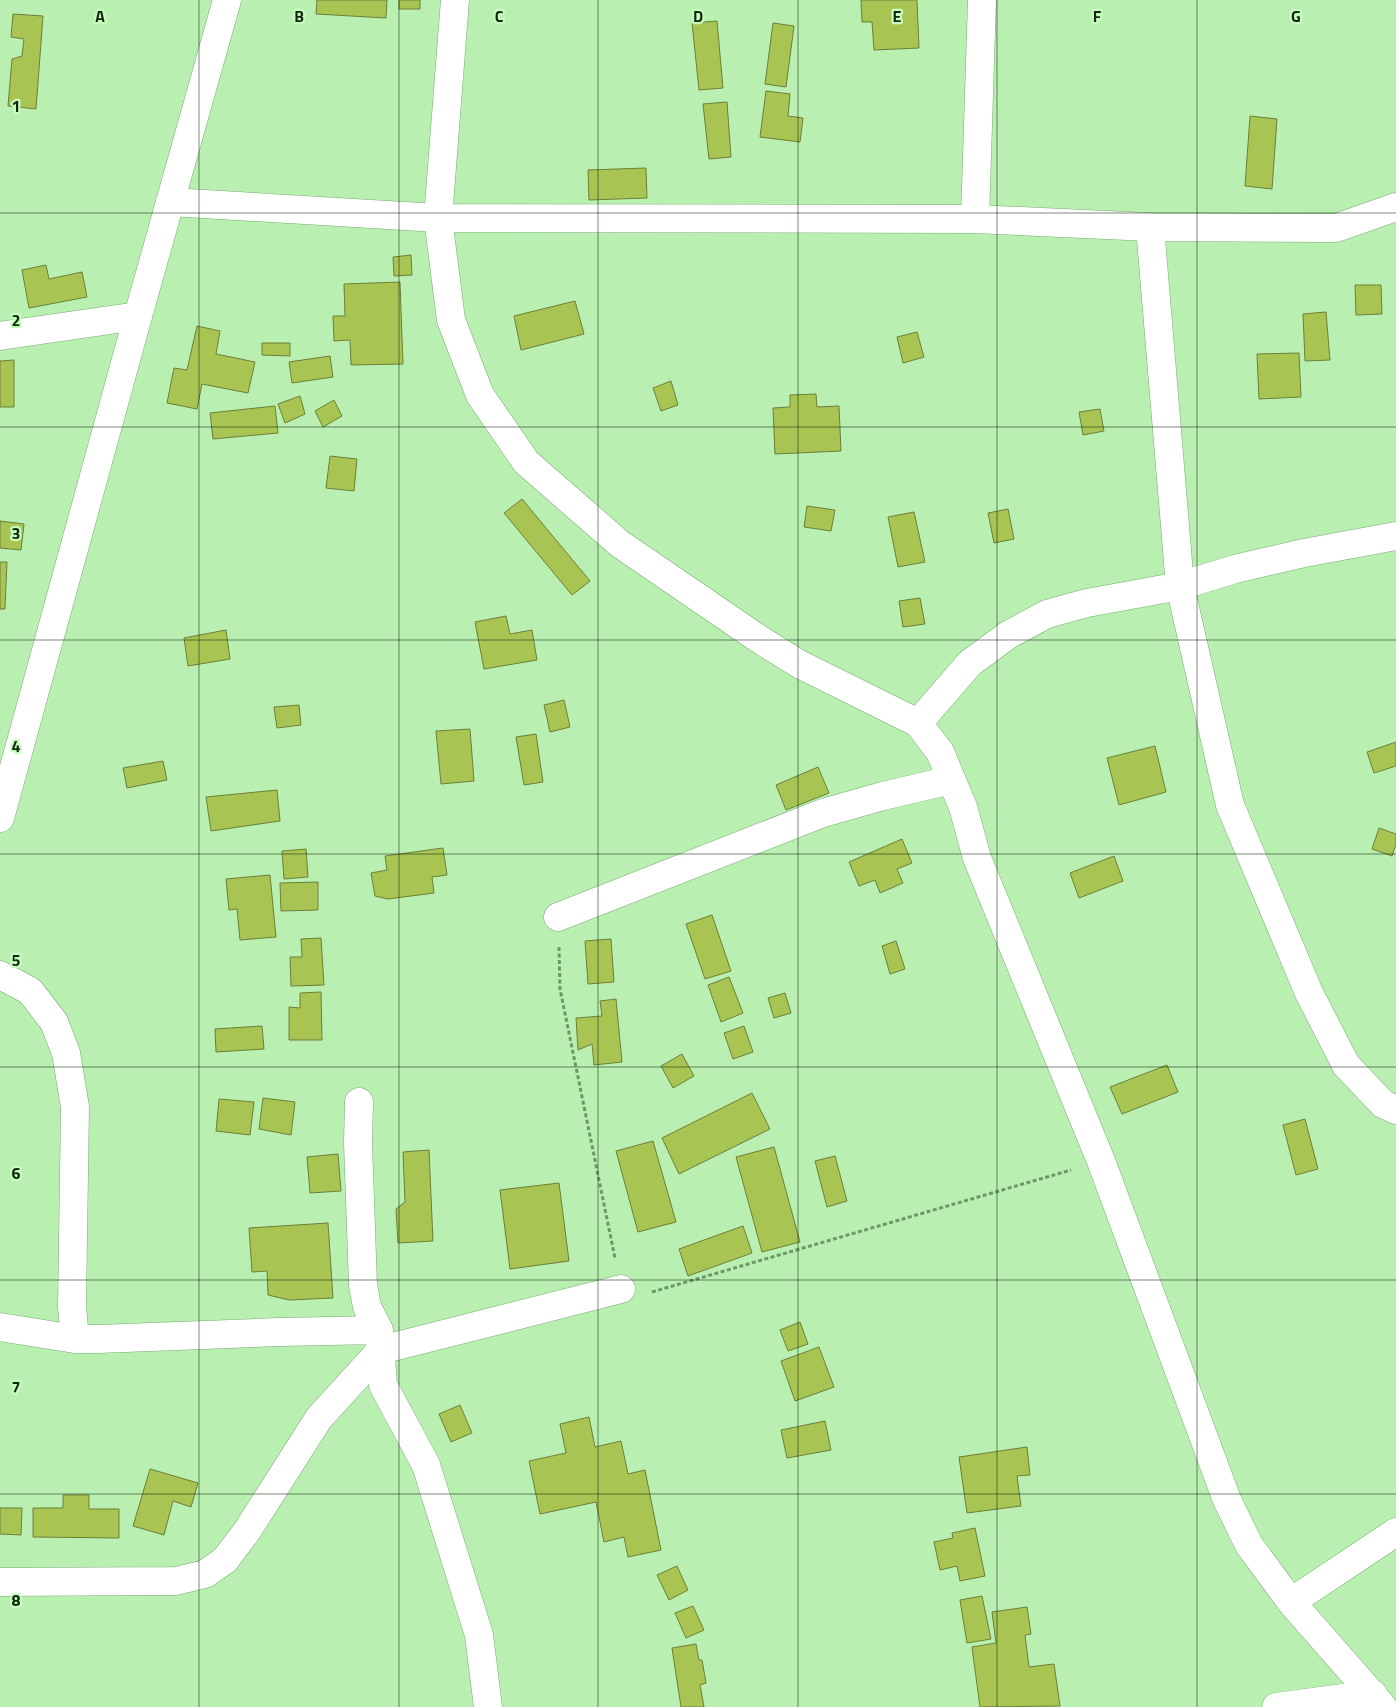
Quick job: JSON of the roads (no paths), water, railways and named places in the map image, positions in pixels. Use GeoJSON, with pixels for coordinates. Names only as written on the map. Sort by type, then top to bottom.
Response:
{"type":"FeatureCollection","features":[{"type":"Feature","properties":{"kind":"street"},"geometry":{"type":"LineString","coordinates":[[0,818],[227,0]]}},
{"type":"Feature","properties":{"kind":"street"},"geometry":{"type":"LineString","coordinates":[[455,0],[438,218],[451,320],[480,395],[526,462],[620,544],[759,639],[799,664],[918,723],[940,752],[963,808],[977,858],[1101,1161],[1227,1500],[1249,1545],[1291,1602],[1378,1700]]}},
{"type":"Feature","properties":{"kind":"street"},"geometry":{"type":"LineString","coordinates":[[975,219],[982,0]]}},
{"type":"Feature","properties":{"kind":"street"},"geometry":{"type":"LineString","coordinates":[[170,202],[438,218],[975,219],[1150,227],[1336,228],[1396,208]]}},
{"type":"Feature","properties":{"kind":"street"},"geometry":{"type":"LineString","coordinates":[[1150,227],[1180,586],[1230,805],[1309,993],[1346,1066],[1382,1104],[1396,1110]]}},
{"type":"Feature","properties":{"kind":"street"},"geometry":{"type":"LineString","coordinates":[[0,336],[138,316]]}},
{"type":"Feature","properties":{"kind":"street"},"geometry":{"type":"LineString","coordinates":[[918,723],[970,663],[1008,635],[1046,614],[1086,603],[1180,586],[1235,569],[1295,555],[1396,536]]}},
{"type":"Feature","properties":{"kind":"street"},"geometry":{"type":"LineString","coordinates":[[558,917],[824,813],[883,796],[951,780]]}},
{"type":"Feature","properties":{"kind":"street"},"geometry":{"type":"LineString","coordinates":[[0,975],[30,991],[54,1022],[66,1053],[75,1107],[72,1307],[75,1339]]}},
{"type":"Feature","properties":{"kind":"street"},"geometry":{"type":"LineString","coordinates":[[360,1102],[358,1143],[363,1285],[367,1307],[380,1340],[383,1385],[426,1465],[479,1635],[488,1707]]}},
{"type":"Feature","properties":{"kind":"street"},"geometry":{"type":"LineString","coordinates":[[0,1327],[75,1339],[380,1340],[621,1289]]}},
{"type":"Feature","properties":{"kind":"street"},"geometry":{"type":"LineString","coordinates":[[0,1582],[176,1581],[205,1574],[225,1560],[248,1531],[319,1418],[380,1340]]}},
{"type":"Feature","properties":{"kind":"street"},"geometry":{"type":"LineString","coordinates":[[1291,1602],[1396,1532]]}},
{"type":"Feature","properties":{"kind":"street"},"geometry":{"type":"LineString","coordinates":[[1276,1707],[1378,1700]]}}]}
